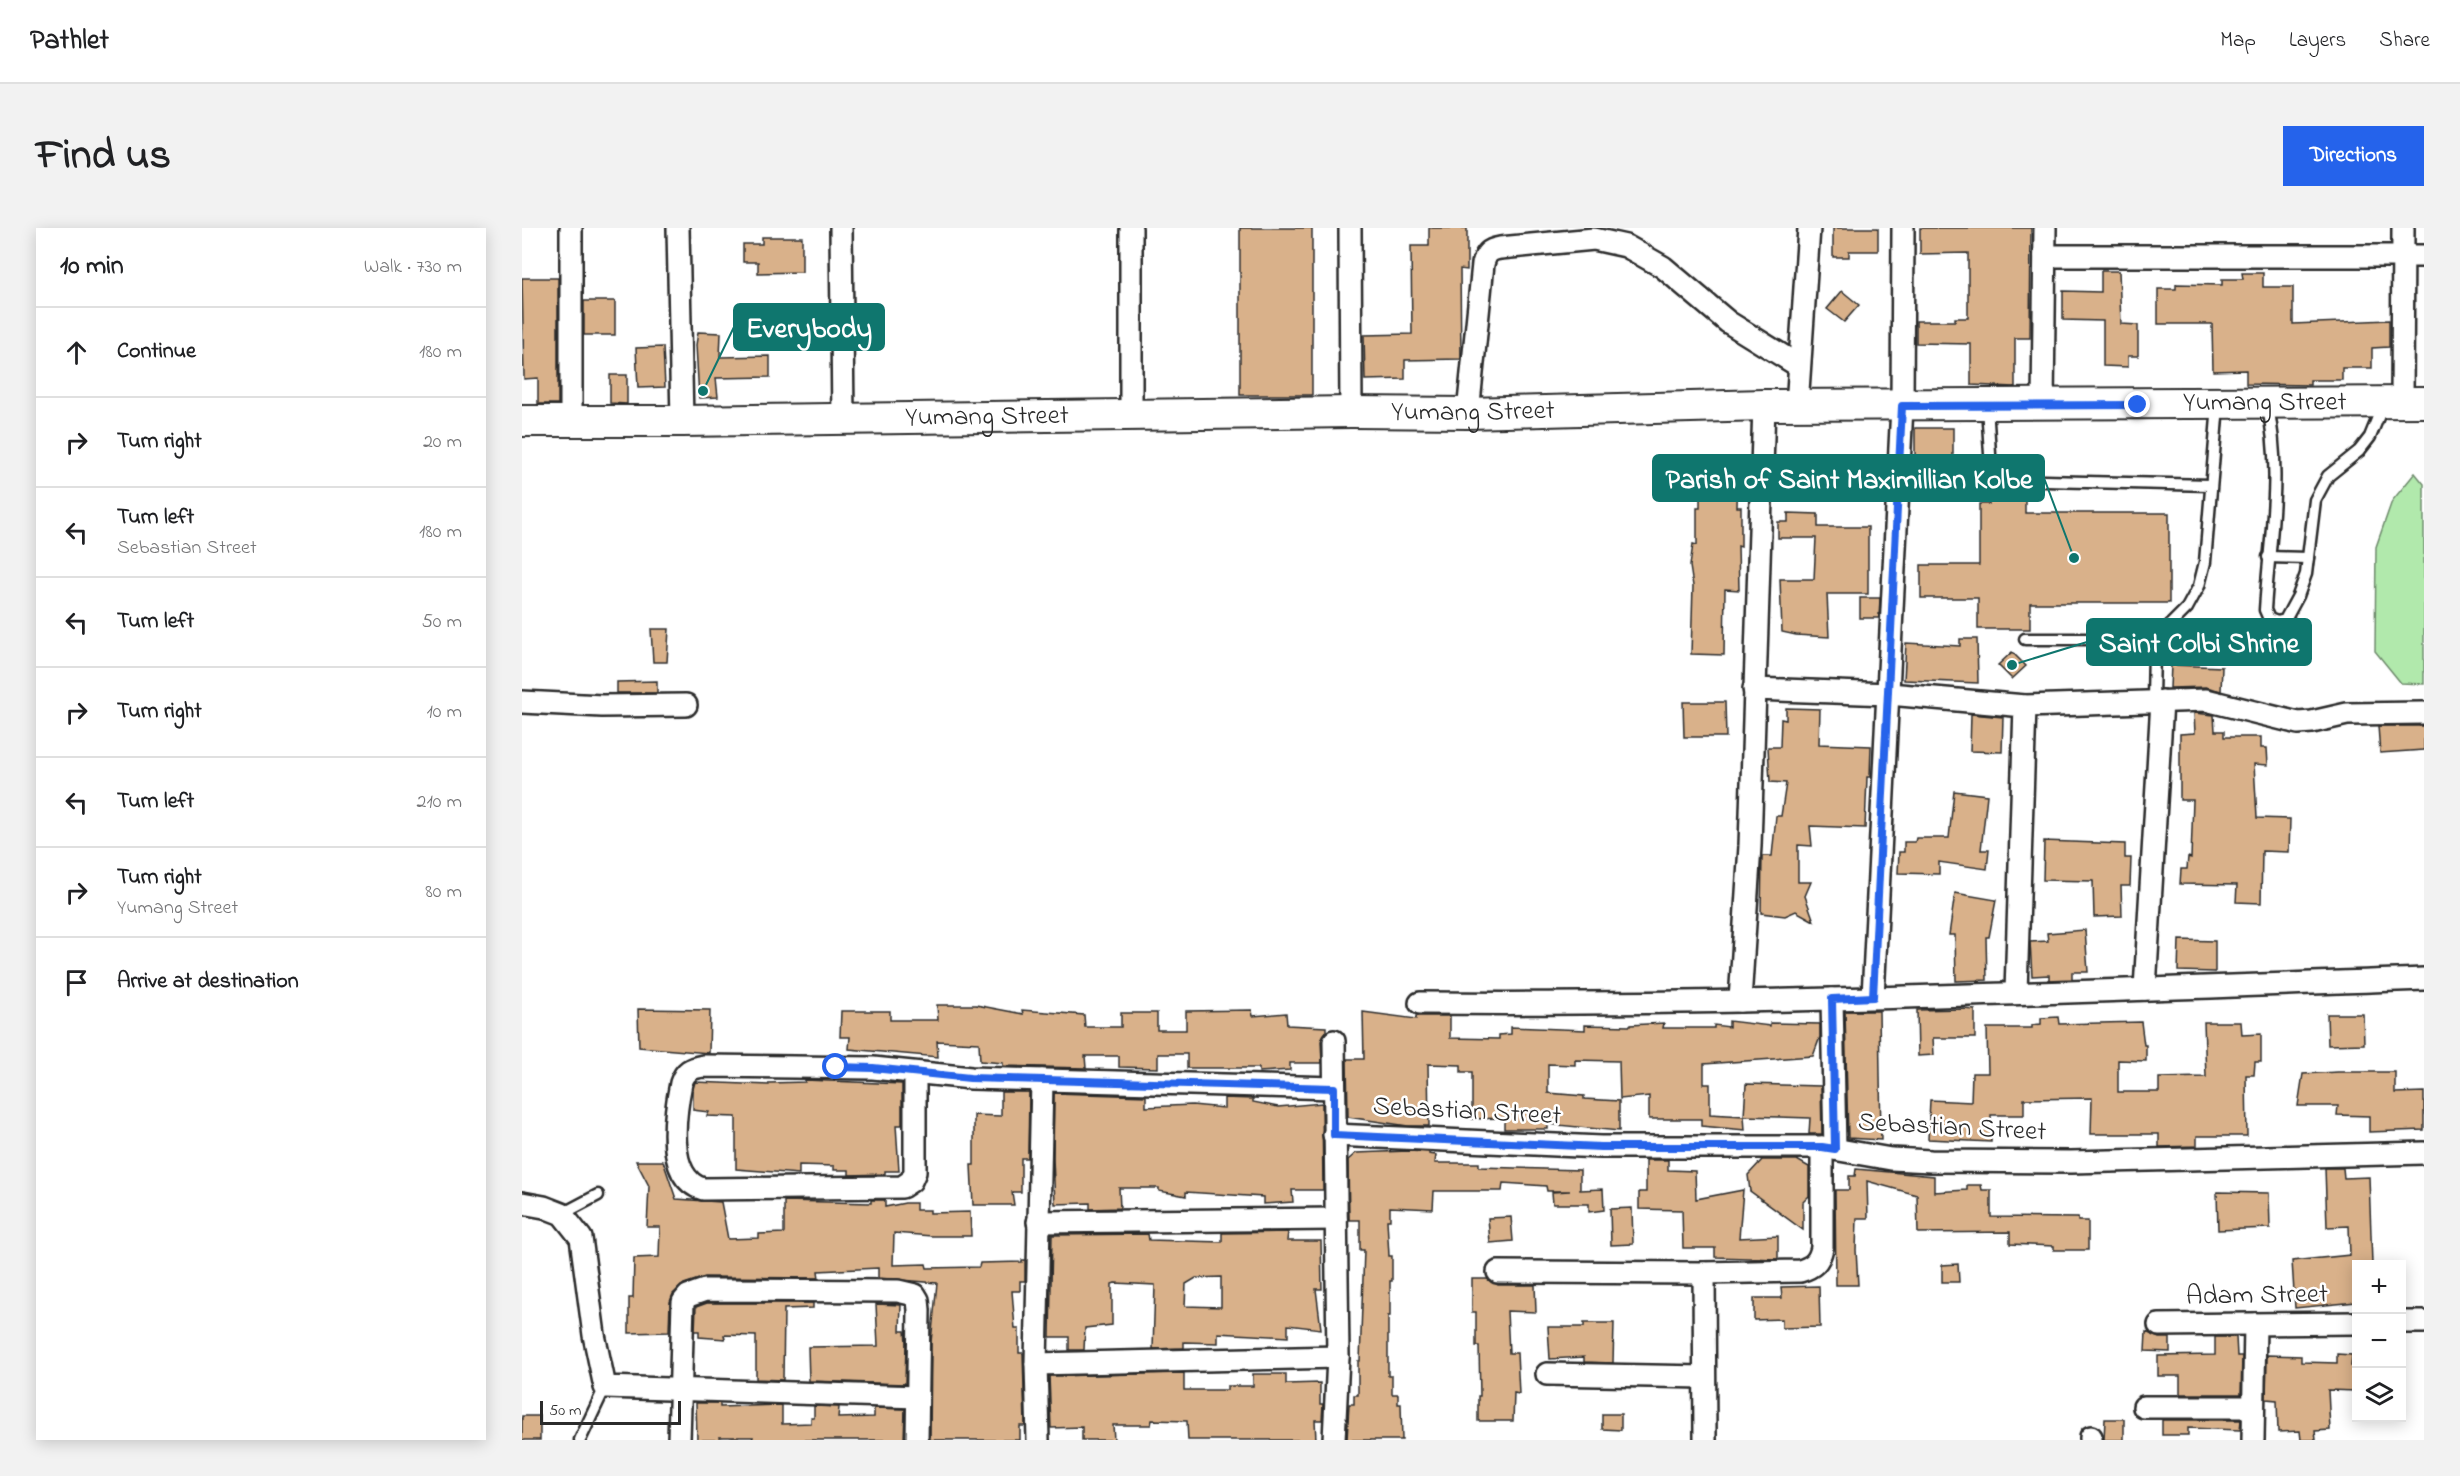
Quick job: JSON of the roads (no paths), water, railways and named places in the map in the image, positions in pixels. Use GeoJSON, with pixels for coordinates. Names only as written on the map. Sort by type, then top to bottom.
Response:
{"type":"FeatureCollection","features":[{"type":"Feature","properties":{"kind":"main road","name":"Yumang Street"},"geometry":{"type":"LineString","coordinates":[[522,421],[843,420],[1351,412],[1468,413],[1764,405],[2218,405],[2403,402]]}},
{"type":"Feature","properties":{"kind":"street"},"geometry":{"type":"LineString","coordinates":[[571,228],[571,421]]}},
{"type":"Feature","properties":{"kind":"street"},"geometry":{"type":"LineString","coordinates":[[678,228],[682,421]]}},
{"type":"Feature","properties":{"kind":"street"},"geometry":{"type":"LineString","coordinates":[[841,228],[843,420]]}},
{"type":"Feature","properties":{"kind":"street"},"geometry":{"type":"LineString","coordinates":[[1131,228],[1131,416]]}},
{"type":"Feature","properties":{"kind":"street"},"geometry":{"type":"LineString","coordinates":[[1350,228],[1351,412]]}},
{"type":"Feature","properties":{"kind":"street"},"geometry":{"type":"LineString","coordinates":[[1797,406],[1809,228]]}},
{"type":"Feature","properties":{"kind":"street"},"geometry":{"type":"LineString","coordinates":[[1873,997],[1902,406],[1904,228]]}},
{"type":"Feature","properties":{"kind":"street"},"geometry":{"type":"LineString","coordinates":[[2043,405],[2045,228]]}},
{"type":"Feature","properties":{"kind":"street"},"geometry":{"type":"LineString","coordinates":[[2403,228],[2403,402]]}},
{"type":"Feature","properties":{"kind":"street"},"geometry":{"type":"LineString","coordinates":[[1468,413],[1483,264],[1485,254],[1500,248],[1594,239],[1626,246],[1664,267],[1728,322],[1798,366]]}},
{"type":"Feature","properties":{"kind":"street"},"geometry":{"type":"LineString","coordinates":[[2045,256],[2424,256]]}},
{"type":"Feature","properties":{"kind":"street"},"geometry":{"type":"LineString","coordinates":[[1740,1001],[1749,867],[1764,405]]}},
{"type":"Feature","properties":{"kind":"street"},"geometry":{"type":"LineString","coordinates":[[1754,689],[1889,694],[2025,706],[2206,700],[2222,702],[2298,723],[2348,714],[2424,713]]}},
{"type":"Feature","properties":{"kind":"street"},"geometry":{"type":"LineString","coordinates":[[2145,989],[2157,701]]}},
{"type":"Feature","properties":{"kind":"street"},"geometry":{"type":"LineString","coordinates":[[522,702],[602,706],[686,705]]}},
{"type":"Feature","properties":{"kind":"street"},"geometry":{"type":"LineString","coordinates":[[2016,992],[2025,706]]}},
{"type":"Feature","properties":{"kind":"street"},"geometry":{"type":"LineString","coordinates":[[1420,1003],[1600,1004],[1832,999],[2424,979]]}},
{"type":"Feature","properties":{"kind":"street"},"geometry":{"type":"LineString","coordinates":[[1498,1272],[1800,1271],[1815,1264],[1822,1248],[1828,1148],[1832,999]]}},
{"type":"Feature","properties":{"kind":"street"},"geometry":{"type":"LineString","coordinates":[[1334,1041],[1338,1357],[1334,1440]]}},
{"type":"Feature","properties":{"kind":"street"},"geometry":{"type":"LineString","coordinates":[[915,1073],[915,1172],[911,1181],[902,1187],[703,1189],[692,1185],[679,1165],[676,1143],[679,1094],[684,1074],[691,1068],[703,1066],[873,1068],[970,1078],[1334,1088]]}},
{"type":"Feature","properties":{"kind":"street"},"geometry":{"type":"LineString","coordinates":[[1038,1440],[1036,1364],[1042,1080]]}},
{"type":"Feature","properties":{"kind":"street","name":"Sebastian Street"},"geometry":{"type":"LineString","coordinates":[[1334,1135],[1601,1147],[1828,1148],[1891,1159],[2071,1162],[2424,1153]]}},
{"type":"Feature","properties":{"kind":"street"},"geometry":{"type":"LineString","coordinates":[[522,1203],[544,1207],[562,1214],[581,1238],[594,1335],[605,1387],[918,1398]]}},
{"type":"Feature","properties":{"kind":"street"},"geometry":{"type":"LineString","coordinates":[[1038,1221],[1336,1219]]}},
{"type":"Feature","properties":{"kind":"street"},"geometry":{"type":"LineString","coordinates":[[1704,1273],[1705,1440]]}},
{"type":"Feature","properties":{"kind":"street"},"geometry":{"type":"LineString","coordinates":[[679,1440],[683,1302],[696,1291],[898,1291],[915,1295],[918,1300],[917,1440]]}},
{"type":"Feature","properties":{"kind":"street"},"geometry":{"type":"LineString","coordinates":[[2406,1322],[2424,1322]]}},
{"type":"Feature","properties":{"kind":"street","name":"Adam Street"},"geometry":{"type":"LineString","coordinates":[[2159,1325],[2352,1323]]}},
{"type":"Feature","properties":{"kind":"street"},"geometry":{"type":"LineString","coordinates":[[2253,1440],[2255,1324]]}},
{"type":"Feature","properties":{"kind":"street"},"geometry":{"type":"LineString","coordinates":[[1036,1364],[1338,1357]]}},
{"type":"Feature","properties":{"kind":"street"},"geometry":{"type":"LineString","coordinates":[[1546,1374],[1704,1377]]}},
{"type":"Feature","properties":{"kind":"street"},"geometry":{"type":"LineString","coordinates":[[2144,1407],[2253,1407]]}},
{"type":"Feature","properties":{"kind":"lane"},"geometry":{"type":"LineString","coordinates":[[2267,404],[2273,427],[2274,450],[2265,610],[2269,619],[2277,622],[2285,620],[2298,596],[2306,574],[2315,500],[2328,476],[2359,452],[2377,426],[2403,402]]}},
{"type":"Feature","properties":{"kind":"lane"},"geometry":{"type":"LineString","coordinates":[[2157,701],[2152,660],[2157,639],[2187,608],[2199,586],[2205,562],[2218,405]]}},
{"type":"Feature","properties":{"kind":"lane"},"geometry":{"type":"LineString","coordinates":[[1986,406],[1990,470],[1999,478],[2033,482],[2210,485]]}},
{"type":"Feature","properties":{"kind":"lane"},"geometry":{"type":"LineString","coordinates":[[2268,557],[2308,558]]}},
{"type":"Feature","properties":{"kind":"lane"},"geometry":{"type":"LineString","coordinates":[[2025,639],[2157,639]]}},
{"type":"Feature","properties":{"kind":"lane"},"geometry":{"type":"LineString","coordinates":[[562,1214],[598,1195]]}},
{"type":"Feature","properties":{"kind":"lane"},"geometry":{"type":"LineString","coordinates":[[580,1440],[605,1387]]}},
{"type":"Feature","properties":{"kind":"place","name":"Everybody"},"geometry":{"type":"Point","coordinates":[703,391]}},
{"type":"Feature","properties":{"kind":"place","name":"Parish of Saint Maximillian Kolbe"},"geometry":{"type":"Point","coordinates":[2074,558]}},
{"type":"Feature","properties":{"kind":"place","name":"Saint Colbi Shrine"},"geometry":{"type":"Point","coordinates":[2012,665]}}]}
